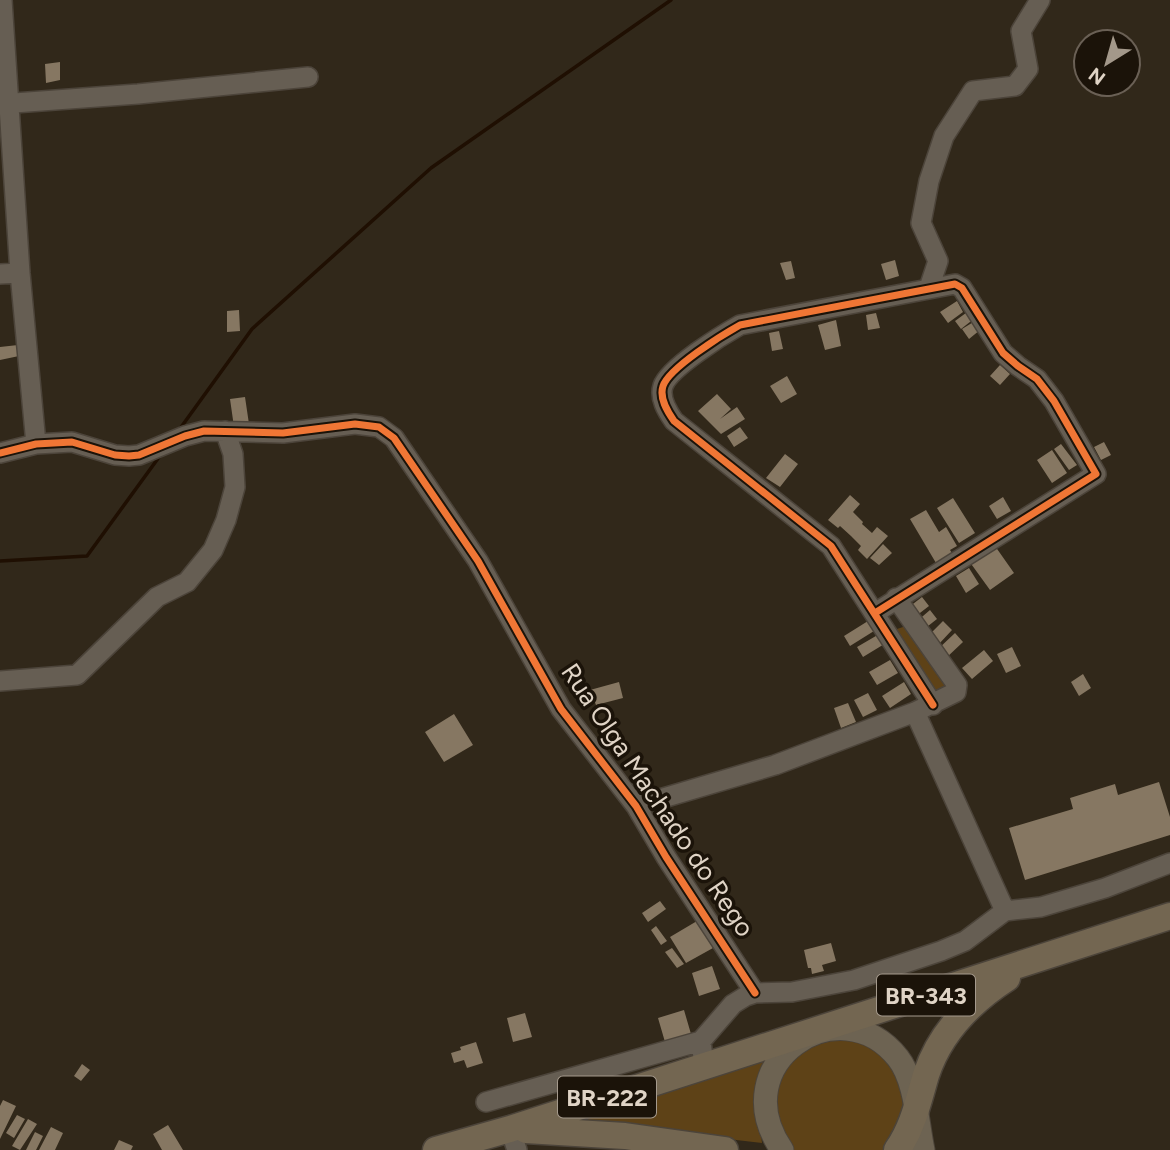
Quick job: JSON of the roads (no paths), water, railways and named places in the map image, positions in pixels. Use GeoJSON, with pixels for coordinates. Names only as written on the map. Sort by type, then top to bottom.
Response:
{"type":"FeatureCollection","features":[{"type":"Feature","properties":{"kind":"highway","name":"BR-343"},"geometry":{"type":"LineString","coordinates":[[820,1029],[1170,916]]}},
{"type":"Feature","properties":{"kind":"highway"},"geometry":{"type":"LineString","coordinates":[[897,1150],[907,1135],[932,1060],[957,1019],[983,994],[1032,961]]}},
{"type":"Feature","properties":{"kind":"highway","name":"BR-222"},"geometry":{"type":"LineString","coordinates":[[436,1150],[513,1139],[702,1054],[820,1029]]}},
{"type":"Feature","properties":{"kind":"highway"},"geometry":{"type":"LineString","coordinates":[[513,1139],[625,1136],[724,1150]]}},
{"type":"Feature","properties":{"kind":"main road","name":"BR-222"},"geometry":{"type":"LineString","coordinates":[[820,1029],[863,1033],[882,1043],[898,1058],[909,1077],[923,1150]]}},
{"type":"Feature","properties":{"kind":"main road"},"geometry":{"type":"LineString","coordinates":[[782,1150],[773,1137],[767,1119],[765,1100],[768,1081],[776,1064],[788,1049],[820,1029]]}},
{"type":"Feature","properties":{"kind":"street"},"geometry":{"type":"LineString","coordinates":[[2,0],[5,104],[36,444]]}},
{"type":"Feature","properties":{"kind":"street"},"geometry":{"type":"LineString","coordinates":[[929,288],[938,261],[920,223],[929,181],[944,136],[973,92],[1015,86],[1028,69],[1021,31],[1040,0]]}},
{"type":"Feature","properties":{"kind":"street"},"geometry":{"type":"LineString","coordinates":[[5,104],[308,77]]}},
{"type":"Feature","properties":{"kind":"street"},"geometry":{"type":"LineString","coordinates":[[0,274],[20,273]]}},
{"type":"Feature","properties":{"kind":"street"},"geometry":{"type":"LineString","coordinates":[[875,613],[1096,474],[1046,390],[1037,379],[1003,353],[964,290],[950,283],[740,325],[671,373],[663,386],[663,398],[674,421],[824,539],[933,705]]}},
{"type":"Feature","properties":{"kind":"street","name":"Rua Olga Machado do Rego"},"geometry":{"type":"LineString","coordinates":[[0,453],[36,444],[72,442],[115,455],[129,456],[204,432],[283,433],[355,424],[379,427],[394,438],[478,561],[561,709],[636,806],[755,993]]}},
{"type":"Feature","properties":{"kind":"street"},"geometry":{"type":"LineString","coordinates":[[132,622],[149,607],[201,576],[209,554],[237,509],[234,431]]}},
{"type":"Feature","properties":{"kind":"street"},"geometry":{"type":"LineString","coordinates":[[0,681],[77,675],[157,597],[187,582],[213,550],[226,520],[235,487],[234,431]]}},
{"type":"Feature","properties":{"kind":"street"},"geometry":{"type":"LineString","coordinates":[[636,806],[775,765],[933,705],[956,692],[957,685],[896,598]]}},
{"type":"Feature","properties":{"kind":"street"},"geometry":{"type":"LineString","coordinates":[[915,712],[1006,911]]}},
{"type":"Feature","properties":{"kind":"street"},"geometry":{"type":"LineString","coordinates":[[486,1102],[702,1054],[733,1004],[755,993],[792,992],[854,980],[965,941],[1006,911],[1041,907],[1105,888],[1170,863]]}},
{"type":"Feature","properties":{"kind":"waterway"},"geometry":{"type":"LineString","coordinates":[[179,430],[252,329],[431,168],[671,0]]}},
{"type":"Feature","properties":{"kind":"waterway"},"geometry":{"type":"LineString","coordinates":[[0,561],[87,556],[162,453]]}}]}
